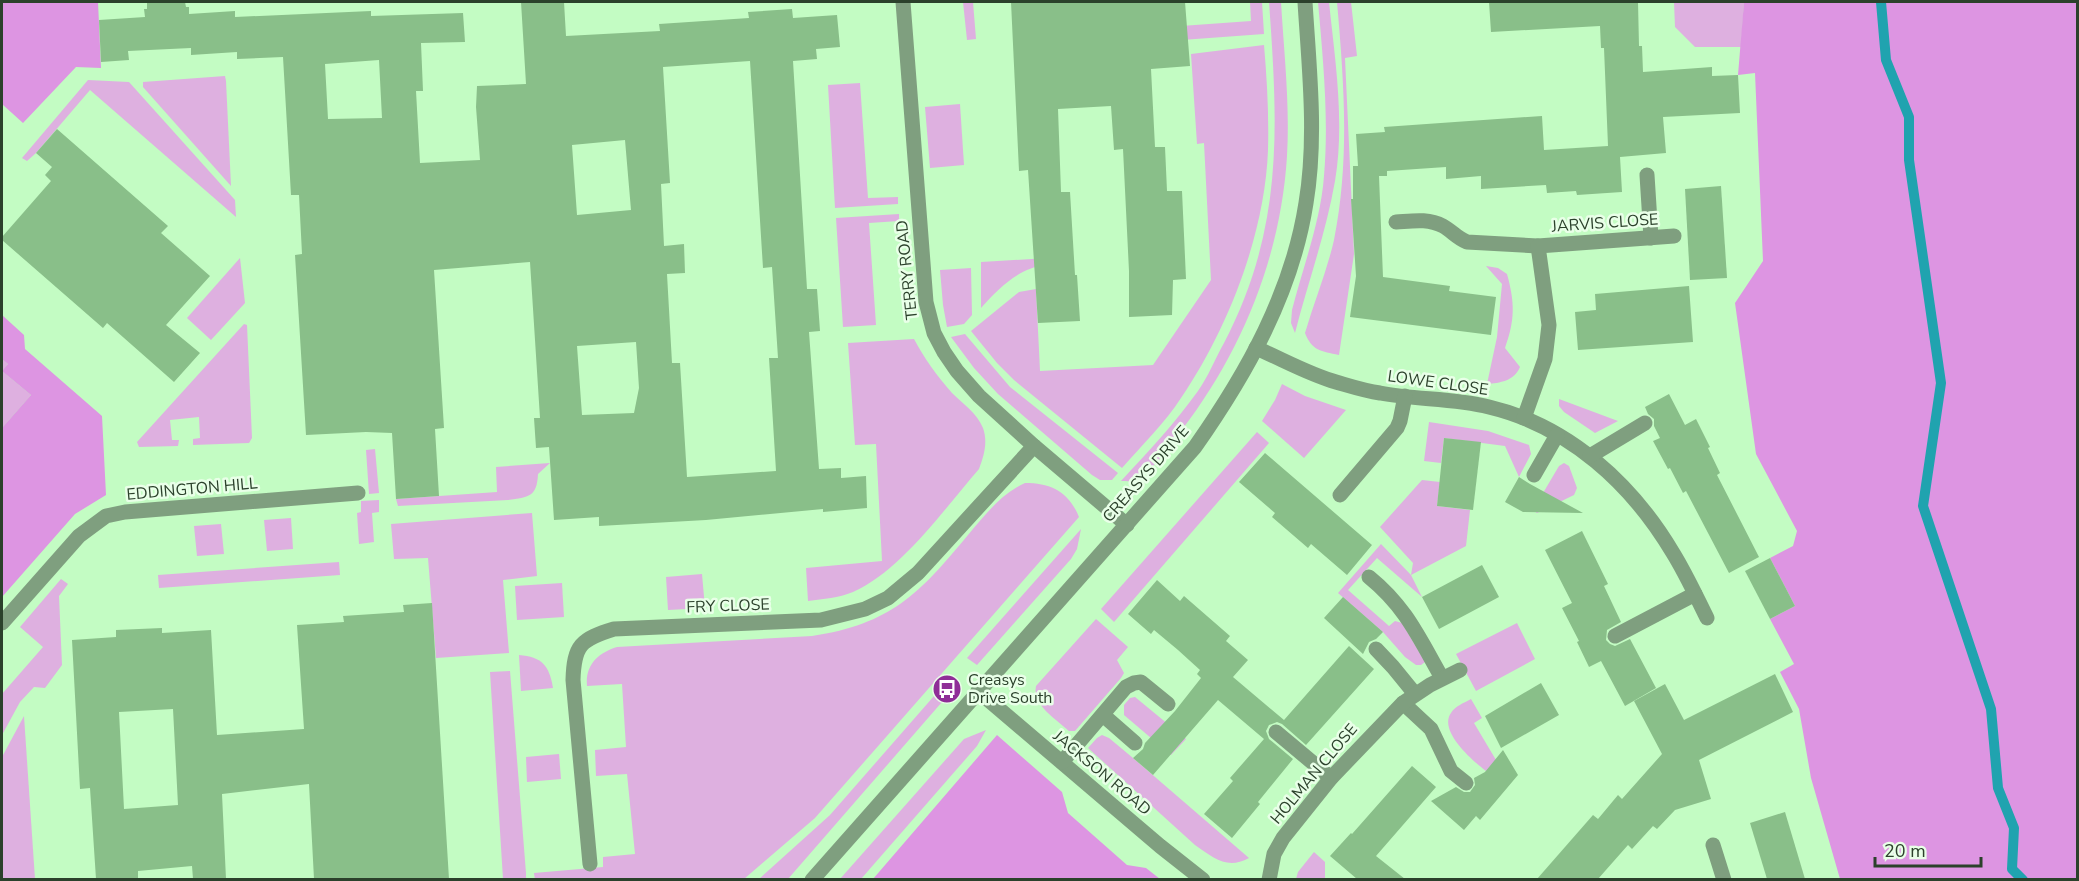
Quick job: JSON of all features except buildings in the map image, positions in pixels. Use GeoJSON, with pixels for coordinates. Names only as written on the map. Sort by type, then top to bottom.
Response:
{"type":"FeatureCollection","features":[{"type":"Feature","properties":{"kind":"street","name":"TERRY ROAD"},"geometry":{"type":"LineString","coordinates":[[903,2],[928,318],[944,352],[979,396],[1127,525]]}},
{"type":"Feature","properties":{"kind":"street","name":"CREASYS DRIVE"},"geometry":{"type":"LineString","coordinates":[[812,879],[1195,447],[1230,397],[1275,312],[1288,276],[1306,203],[1311,120],[1305,2]]}},
{"type":"Feature","properties":{"kind":"street"},"geometry":{"type":"LineString","coordinates":[[1647,175],[1651,238]]}},
{"type":"Feature","properties":{"kind":"street","name":"JARVIS CLOSE"},"geometry":{"type":"LineString","coordinates":[[1396,222],[1423,220],[1434,222],[1467,242],[1538,246],[1674,236]]}},
{"type":"Feature","properties":{"kind":"street","name":"JARVIS CLOSE"},"geometry":{"type":"LineString","coordinates":[[1524,418],[1545,358],[1549,325],[1538,246]]}},
{"type":"Feature","properties":{"kind":"street","name":"LOWE CLOSE"},"geometry":{"type":"LineString","coordinates":[[1256,348],[1334,382],[1379,393],[1455,400],[1490,407],[1524,418],[1557,435],[1590,456],[1631,495],[1674,554],[1707,618]]}},
{"type":"Feature","properties":{"kind":"street"},"geometry":{"type":"LineString","coordinates":[[1340,495],[1397,428],[1405,396]]}},
{"type":"Feature","properties":{"kind":"street"},"geometry":{"type":"LineString","coordinates":[[1590,456],[1645,423]]}},
{"type":"Feature","properties":{"kind":"street"},"geometry":{"type":"LineString","coordinates":[[1534,475],[1557,435]]}},
{"type":"Feature","properties":{"kind":"street","name":"FRY CLOSE"},"geometry":{"type":"LineString","coordinates":[[590,864],[573,680],[574,660],[582,643],[598,633],[614,629],[820,620],[865,609],[888,598],[918,573],[1034,446]]}},
{"type":"Feature","properties":{"kind":"street","name":"EDDINGTON HILL"},"geometry":{"type":"LineString","coordinates":[[2,623],[80,536],[106,516],[125,512],[358,493]]}},
{"type":"Feature","properties":{"kind":"street"},"geometry":{"type":"LineString","coordinates":[[1369,577],[1406,615],[1443,678]]}},
{"type":"Feature","properties":{"kind":"street"},"geometry":{"type":"LineString","coordinates":[[1615,636],[1695,594]]}},
{"type":"Feature","properties":{"kind":"street"},"geometry":{"type":"LineString","coordinates":[[1376,650],[1393,667],[1409,698],[1438,741],[1444,760],[1451,771],[1466,783]]}},
{"type":"Feature","properties":{"kind":"street","name":"HOLMAN CLOSE"},"geometry":{"type":"LineString","coordinates":[[1269,879],[1274,854],[1283,838],[1330,778],[1409,698],[1460,670]]}},
{"type":"Feature","properties":{"kind":"street"},"geometry":{"type":"LineString","coordinates":[[1062,762],[1126,687],[1141,682],[1168,704]]}},
{"type":"Feature","properties":{"kind":"street","name":"JACKSON ROAD"},"geometry":{"type":"LineString","coordinates":[[978,692],[1160,846],[1203,879]]}},
{"type":"Feature","properties":{"kind":"street"},"geometry":{"type":"LineString","coordinates":[[1103,715],[1135,743]]}},
{"type":"Feature","properties":{"kind":"street"},"geometry":{"type":"LineString","coordinates":[[1276,732],[1330,778]]}},
{"type":"Feature","properties":{"kind":"street"},"geometry":{"type":"LineString","coordinates":[[1713,845],[1724,879]]}},
{"type":"Feature","properties":{"kind":"shaded area"},"geometry":{"type":"Polygon","coordinates":[[[2,2],[98,2],[101,68],[76,67],[23,123],[2,104],[2,2]]]}},
{"type":"Feature","properties":{"kind":"shaded area"},"geometry":{"type":"Polygon","coordinates":[[[963,2],[973,2],[976,39],[967,40],[963,2]]]}},
{"type":"Feature","properties":{"kind":"shaded area"},"geometry":{"type":"Polygon","coordinates":[[[1250,2],[1262,2],[1264,34],[1168,41],[1167,27],[1251,21],[1250,2]]]}},
{"type":"Feature","properties":{"kind":"shaded area"},"geometry":{"type":"Polygon","coordinates":[[[1269,2],[1281,2],[1288,137],[1283,193],[1267,266],[1240,336],[1203,401],[1150,470],[1137,480],[1121,481],[1171,426],[1202,386],[1244,300],[1258,259],[1267,218],[1275,135],[1269,2]]]}},
{"type":"Feature","properties":{"kind":"shaded area"},"geometry":{"type":"Polygon","coordinates":[[[1318,2],[1329,2],[1338,91],[1338,159],[1327,220],[1295,333],[1291,323],[1292,310],[1315,226],[1324,176],[1326,110],[1318,2]]]}},
{"type":"Feature","properties":{"kind":"shaded area"},"geometry":{"type":"Polygon","coordinates":[[[1337,2],[1351,2],[1357,56],[1345,58],[1354,254],[1339,355],[1314,347],[1305,333],[1334,240],[1342,180],[1344,121],[1337,2]]]}},
{"type":"Feature","properties":{"kind":"shaded area"},"geometry":{"type":"Polygon","coordinates":[[[1674,2],[1744,2],[1741,47],[1695,47],[1675,27],[1674,2]]]}},
{"type":"Feature","properties":{"kind":"shaded area"},"geometry":{"type":"Polygon","coordinates":[[[1744,2],[2077,2],[2077,879],[1840,879],[1811,778],[1799,709],[1780,672],[1794,664],[1770,619],[1795,606],[1770,558],[1793,546],[1797,531],[1756,454],[1735,303],[1763,261],[1755,73],[1738,75],[1744,2]]]}},
{"type":"Feature","properties":{"kind":"shaded area"},"geometry":{"type":"Polygon","coordinates":[[[1264,45],[1268,124],[1265,182],[1252,247],[1241,280],[1214,342],[1181,398],[1122,468],[1014,380],[971,331],[1019,292],[1036,289],[1040,371],[1153,365],[1211,280],[1204,143],[1197,144],[1191,54],[1264,45]]]}},
{"type":"Feature","properties":{"kind":"shaded area"},"geometry":{"type":"Polygon","coordinates":[[[225,76],[231,186],[143,87],[143,82],[225,76]]]}},
{"type":"Feature","properties":{"kind":"shaded area"},"geometry":{"type":"Polygon","coordinates":[[[88,80],[129,82],[235,200],[236,217],[90,90],[36,153],[27,161],[22,158],[88,80]]]}},
{"type":"Feature","properties":{"kind":"shaded area"},"geometry":{"type":"Polygon","coordinates":[[[860,83],[868,198],[898,197],[898,204],[835,208],[828,85],[860,83]]]}},
{"type":"Feature","properties":{"kind":"shaded area"},"geometry":{"type":"Polygon","coordinates":[[[960,104],[964,165],[930,168],[925,107],[960,104]]]}},
{"type":"Feature","properties":{"kind":"shaded area"},"geometry":{"type":"Polygon","coordinates":[[[899,214],[899,221],[869,223],[876,325],[843,327],[836,218],[899,214]]]}},
{"type":"Feature","properties":{"kind":"shaded area"},"geometry":{"type":"Polygon","coordinates":[[[240,258],[245,303],[211,340],[187,318],[240,258]]]}},
{"type":"Feature","properties":{"kind":"shaded area"},"geometry":{"type":"Polygon","coordinates":[[[1048,258],[1048,264],[1019,274],[995,293],[981,308],[981,262],[1048,258]]]}},
{"type":"Feature","properties":{"kind":"shaded area"},"geometry":{"type":"Polygon","coordinates":[[[1486,266],[1498,268],[1507,274],[1513,311],[1511,329],[1505,348],[1520,367],[1510,378],[1502,382],[1487,384],[1497,337],[1502,284],[1486,266]]]}},
{"type":"Feature","properties":{"kind":"shaded area"},"geometry":{"type":"Polygon","coordinates":[[[971,268],[972,315],[964,324],[947,327],[940,270],[971,268]]]}},
{"type":"Feature","properties":{"kind":"shaded area"},"geometry":{"type":"Polygon","coordinates":[[[2,315],[24,335],[25,349],[102,416],[106,495],[75,514],[2,597],[2,428],[31,395],[2,371],[8,364],[2,359],[2,315]]]}},
{"type":"Feature","properties":{"kind":"shaded area"},"geometry":{"type":"Polygon","coordinates":[[[244,324],[247,325],[252,438],[249,443],[193,445],[193,439],[200,438],[199,417],[170,420],[172,440],[179,440],[178,446],[139,447],[137,442],[244,324]]]}},
{"type":"Feature","properties":{"kind":"shaded area"},"geometry":{"type":"Polygon","coordinates":[[[965,334],[1010,387],[1118,473],[1112,480],[1100,480],[1092,475],[998,394],[974,368],[951,337],[965,334]]]}},
{"type":"Feature","properties":{"kind":"shaded area"},"geometry":{"type":"Polygon","coordinates":[[[914,339],[941,380],[973,413],[983,428],[985,444],[979,469],[921,538],[888,570],[853,592],[808,601],[806,568],[882,561],[876,444],[855,445],[848,343],[914,339]]]}},
{"type":"Feature","properties":{"kind":"shaded area"},"geometry":{"type":"Polygon","coordinates":[[[2,359],[8,364],[2,371],[2,359]]]}},
{"type":"Feature","properties":{"kind":"shaded area"},"geometry":{"type":"Polygon","coordinates":[[[2,371],[31,395],[2,428],[2,371]]]}},
{"type":"Feature","properties":{"kind":"shaded area"},"geometry":{"type":"Polygon","coordinates":[[[1282,384],[1305,396],[1346,410],[1304,458],[1262,421],[1282,384]]]}},
{"type":"Feature","properties":{"kind":"shaded area"},"geometry":{"type":"Polygon","coordinates":[[[1559,399],[1618,421],[1595,433],[1564,412],[1559,406],[1559,399]]]}},
{"type":"Feature","properties":{"kind":"shaded area"},"geometry":{"type":"Polygon","coordinates":[[[1429,422],[1488,431],[1529,445],[1531,454],[1519,477],[1505,446],[1444,438],[1441,463],[1424,461],[1429,422]]]}},
{"type":"Feature","properties":{"kind":"shaded area"},"geometry":{"type":"Polygon","coordinates":[[[1257,432],[1269,443],[1114,622],[1101,609],[1257,432]]]}},
{"type":"Feature","properties":{"kind":"shaded area"},"geometry":{"type":"Polygon","coordinates":[[[375,449],[379,493],[369,494],[366,450],[375,449]]]}},
{"type":"Feature","properties":{"kind":"shaded area"},"geometry":{"type":"Polygon","coordinates":[[[550,463],[538,474],[534,492],[526,497],[398,506],[396,499],[497,492],[496,467],[550,463]]]}},
{"type":"Feature","properties":{"kind":"shaded area"},"geometry":{"type":"Polygon","coordinates":[[[1564,463],[1569,466],[1577,488],[1574,495],[1537,513],[1533,510],[1559,466],[1564,463]]]}},
{"type":"Feature","properties":{"kind":"shaded area"},"geometry":{"type":"Polygon","coordinates":[[[1422,480],[1440,482],[1437,506],[1470,510],[1466,546],[1411,575],[1413,563],[1380,527],[1422,480]]]}},
{"type":"Feature","properties":{"kind":"shaded area"},"geometry":{"type":"Polygon","coordinates":[[[1025,483],[1043,485],[1058,491],[1070,501],[1079,517],[815,818],[744,879],[535,880],[534,873],[603,867],[603,857],[635,854],[627,774],[596,776],[595,750],[626,747],[622,684],[587,686],[588,672],[599,656],[617,647],[812,636],[839,631],[863,623],[883,614],[918,590],[994,506],[1008,493],[1025,483]]]}},
{"type":"Feature","properties":{"kind":"shaded area"},"geometry":{"type":"Polygon","coordinates":[[[379,500],[379,512],[372,513],[374,542],[359,544],[357,513],[361,512],[361,501],[379,500]]]}},
{"type":"Feature","properties":{"kind":"shaded area"},"geometry":{"type":"Polygon","coordinates":[[[532,513],[537,576],[503,580],[509,653],[436,658],[428,558],[394,559],[391,524],[532,513]]]}},
{"type":"Feature","properties":{"kind":"shaded area"},"geometry":{"type":"Polygon","coordinates":[[[291,518],[293,549],[267,551],[264,520],[291,518]]]}},
{"type":"Feature","properties":{"kind":"shaded area"},"geometry":{"type":"Polygon","coordinates":[[[221,524],[224,554],[197,556],[194,526],[221,524]]]}},
{"type":"Feature","properties":{"kind":"shaded area"},"geometry":{"type":"Polygon","coordinates":[[[1081,529],[1077,549],[1071,559],[977,665],[967,658],[1081,529]]]}},
{"type":"Feature","properties":{"kind":"shaded area"},"geometry":{"type":"Polygon","coordinates":[[[1381,544],[1411,575],[1422,597],[1377,558],[1348,590],[1389,626],[1395,621],[1402,623],[1425,662],[1421,665],[1416,665],[1405,657],[1383,632],[1338,593],[1381,544]]]}},
{"type":"Feature","properties":{"kind":"shaded area"},"geometry":{"type":"Polygon","coordinates":[[[339,562],[340,575],[159,588],[158,575],[339,562]]]}},
{"type":"Feature","properties":{"kind":"shaded area"},"geometry":{"type":"Polygon","coordinates":[[[702,574],[705,608],[668,610],[666,577],[702,574]]]}},
{"type":"Feature","properties":{"kind":"shaded area"},"geometry":{"type":"Polygon","coordinates":[[[61,579],[68,584],[59,596],[62,665],[45,688],[34,687],[20,702],[2,735],[2,694],[43,647],[20,627],[61,579]]]}},
{"type":"Feature","properties":{"kind":"shaded area"},"geometry":{"type":"Polygon","coordinates":[[[562,583],[564,617],[517,620],[515,586],[562,583]]]}},
{"type":"Feature","properties":{"kind":"shaded area"},"geometry":{"type":"Polygon","coordinates":[[[1096,619],[1128,647],[1117,660],[1124,673],[1075,731],[1069,731],[1041,705],[1036,686],[1096,619]]]}},
{"type":"Feature","properties":{"kind":"shaded area"},"geometry":{"type":"Polygon","coordinates":[[[1517,623],[1535,659],[1476,691],[1456,654],[1517,623]]]}},
{"type":"Feature","properties":{"kind":"shaded area"},"geometry":{"type":"Polygon","coordinates":[[[519,655],[539,660],[547,668],[553,688],[521,691],[519,655]]]}},
{"type":"Feature","properties":{"kind":"shaded area"},"geometry":{"type":"Polygon","coordinates":[[[510,671],[526,879],[503,879],[490,672],[510,671]]]}},
{"type":"Feature","properties":{"kind":"shaded area"},"geometry":{"type":"Polygon","coordinates":[[[934,696],[942,702],[788,879],[759,879],[830,815],[934,696]]]}},
{"type":"Feature","properties":{"kind":"shaded area"},"geometry":{"type":"Polygon","coordinates":[[[1135,697],[1186,739],[1171,755],[1124,715],[1124,705],[1130,698],[1135,697]]]}},
{"type":"Feature","properties":{"kind":"shaded area"},"geometry":{"type":"Polygon","coordinates":[[[1471,699],[1482,718],[1474,723],[1499,765],[1486,771],[1459,745],[1449,728],[1448,720],[1451,713],[1471,699]]]}},
{"type":"Feature","properties":{"kind":"shaded area"},"geometry":{"type":"Polygon","coordinates":[[[24,716],[35,879],[2,879],[2,757],[24,716]]]}},
{"type":"Feature","properties":{"kind":"shaded area"},"geometry":{"type":"Polygon","coordinates":[[[986,730],[977,746],[861,879],[840,879],[964,739],[986,730]]]}},
{"type":"Feature","properties":{"kind":"shaded area"},"geometry":{"type":"Polygon","coordinates":[[[997,735],[1062,792],[1068,813],[1127,865],[1146,868],[1160,879],[873,879],[997,735]]]}},
{"type":"Feature","properties":{"kind":"shaded area"},"geometry":{"type":"Polygon","coordinates":[[[1102,735],[1133,758],[1249,858],[1227,863],[1195,845],[1088,748],[1102,735]]]}},
{"type":"Feature","properties":{"kind":"shaded area"},"geometry":{"type":"Polygon","coordinates":[[[559,754],[561,779],[527,782],[526,757],[559,754]]]}},
{"type":"Feature","properties":{"kind":"shaded area"},"geometry":{"type":"Polygon","coordinates":[[[1314,852],[1325,862],[1325,879],[1296,879],[1298,872],[1314,852]]]}},
{"type":"Feature","properties":{"kind":"waterway"},"geometry":{"type":"LineString","coordinates":[[1881,2],[1886,60],[1909,117],[1909,160],[1941,383],[1923,506],[1991,709],[1998,788],[2014,828],[2012,869],[2023,880]]}},
{"type":"Feature","properties":{"kind":"place","name":"Creasys Drive South"},"geometry":{"type":"Point","coordinates":[947,689]}}]}
